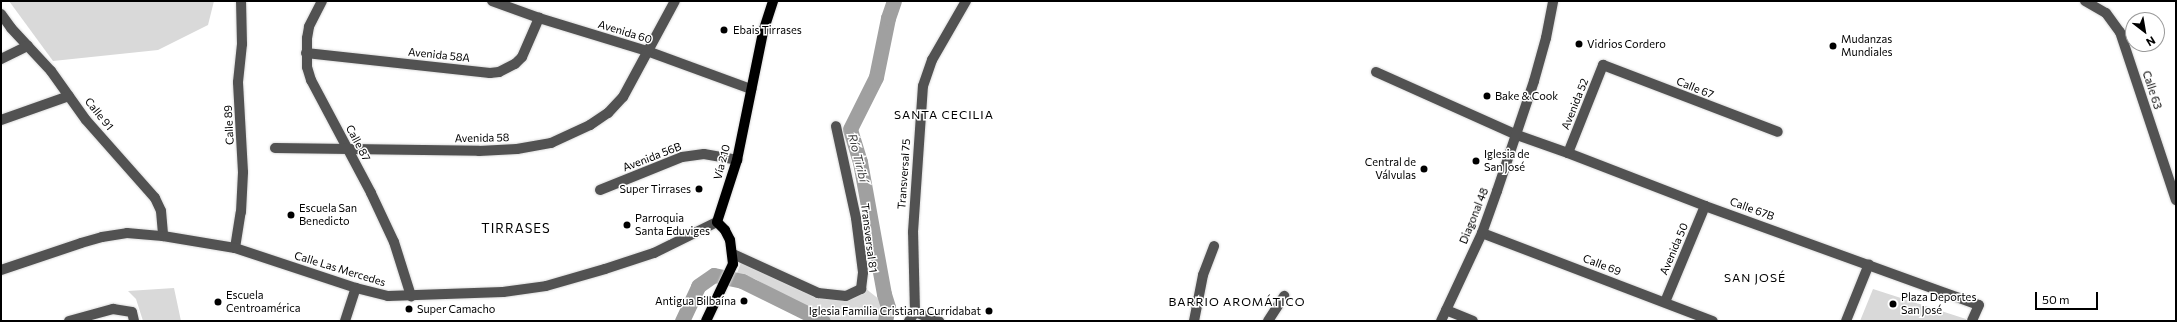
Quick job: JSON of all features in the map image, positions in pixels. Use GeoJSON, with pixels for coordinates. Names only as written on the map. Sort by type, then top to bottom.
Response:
{"type":"FeatureCollection","features":[{"type":"Feature","properties":{"kind":"main road","name":"Vía 210"},"geometry":{"type":"LineString","coordinates":[[717,222],[737,160],[763,32],[774,1]]}},
{"type":"Feature","properties":{"kind":"main road"},"geometry":{"type":"LineString","coordinates":[[706,321],[718,298],[733,259],[730,240],[725,230],[717,222]]}},
{"type":"Feature","properties":{"kind":"street","name":"Calle 89"},"geometry":{"type":"LineString","coordinates":[[235,248],[241,212],[244,172],[238,82],[242,44],[241,1]]}},
{"type":"Feature","properties":{"kind":"street","name":"Calle 87"},"geometry":{"type":"LineString","coordinates":[[322,1],[309,28],[306,53],[311,80],[394,242],[411,296]]}},
{"type":"Feature","properties":{"kind":"street","name":"Avenida 60"},"geometry":{"type":"LineString","coordinates":[[492,1],[539,18],[647,51],[751,89]]}},
{"type":"Feature","properties":{"kind":"street","name":"Avenida 58"},"geometry":{"type":"LineString","coordinates":[[275,148],[479,151],[518,149],[551,143],[590,125],[608,113],[623,97],[675,1]]}},
{"type":"Feature","properties":{"kind":"street","name":"Transversal 75"},"geometry":{"type":"LineString","coordinates":[[915,312],[913,232],[923,86],[932,60],[966,1]]}},
{"type":"Feature","properties":{"kind":"street","name":"Diagonal 48"},"geometry":{"type":"LineString","coordinates":[[1441,321],[1482,233],[1517,135],[1544,45],[1553,1]]}},
{"type":"Feature","properties":{"kind":"street","name":"Calle 63"},"geometry":{"type":"LineString","coordinates":[[2085,1],[2106,13],[2120,32],[2176,200]]}},
{"type":"Feature","properties":{"kind":"street","name":"Calle 91"},"geometry":{"type":"LineString","coordinates":[[1,14],[11,28],[51,71],[86,120],[155,198],[161,211],[163,236]]}},
{"type":"Feature","properties":{"kind":"street","name":"Avenida 58A"},"geometry":{"type":"LineString","coordinates":[[306,53],[490,73],[499,72],[515,64],[522,57],[539,18]]}},
{"type":"Feature","properties":{"kind":"street"},"geometry":{"type":"LineString","coordinates":[[1,59],[28,46]]}},
{"type":"Feature","properties":{"kind":"street","name":"Calle 67"},"geometry":{"type":"LineString","coordinates":[[1603,65],[1778,132]]}},
{"type":"Feature","properties":{"kind":"street","name":"Avenida 52"},"geometry":{"type":"LineString","coordinates":[[1568,153],[1603,65]]}},
{"type":"Feature","properties":{"kind":"street"},"geometry":{"type":"LineString","coordinates":[[1376,72],[1517,135]]}},
{"type":"Feature","properties":{"kind":"street"},"geometry":{"type":"LineString","coordinates":[[1,120],[69,96]]}},
{"type":"Feature","properties":{"kind":"street","name":"Transversal 81"},"geometry":{"type":"LineString","coordinates":[[733,259],[818,293],[846,296],[862,289],[863,272],[856,218],[836,126]]}},
{"type":"Feature","properties":{"kind":"street","name":"Calle 67B"},"geometry":{"type":"LineString","coordinates":[[1517,135],[1705,206],[1979,305],[1972,321]]}},
{"type":"Feature","properties":{"kind":"street","name":"Avenida 56B"},"geometry":{"type":"LineString","coordinates":[[600,190],[682,157],[704,154],[737,160]]}},
{"type":"Feature","properties":{"kind":"street","name":"Avenida 50"},"geometry":{"type":"LineString","coordinates":[[1665,302],[1705,206]]}},
{"type":"Feature","properties":{"kind":"street","name":"Calle Las Mercedes"},"geometry":{"type":"LineString","coordinates":[[1,270],[102,236],[127,233],[163,236],[235,248],[356,288],[388,296],[503,292],[546,286],[577,278],[654,253],[717,222]]}},
{"type":"Feature","properties":{"kind":"street","name":"Calle 69"},"geometry":{"type":"LineString","coordinates":[[1482,233],[1713,321]]}},
{"type":"Feature","properties":{"kind":"street"},"geometry":{"type":"LineString","coordinates":[[1194,321],[1203,275],[1214,246]]}},
{"type":"Feature","properties":{"kind":"street"},"geometry":{"type":"LineString","coordinates":[[1846,321],[1869,264]]}},
{"type":"Feature","properties":{"kind":"street"},"geometry":{"type":"LineString","coordinates":[[345,321],[356,288]]}},
{"type":"Feature","properties":{"kind":"street"},"geometry":{"type":"LineString","coordinates":[[1268,321],[1284,296]]}},
{"type":"Feature","properties":{"kind":"street"},"geometry":{"type":"LineString","coordinates":[[69,321],[113,309],[133,317]]}},
{"type":"Feature","properties":{"kind":"street"},"geometry":{"type":"LineString","coordinates":[[1446,310],[1473,321]]}},
{"type":"Feature","properties":{"kind":"street"},"geometry":{"type":"LineString","coordinates":[[909,321],[915,312],[939,321]]}},
{"type":"Feature","properties":{"kind":"shaded area"},"geometry":{"type":"Polygon","coordinates":[[[9,1],[214,1],[208,25],[158,50],[53,61],[9,1]]]}},
{"type":"Feature","properties":{"kind":"shaded area"},"geometry":{"type":"Polygon","coordinates":[[[742,260],[817,295],[847,298],[865,288],[885,304],[880,321],[828,321],[755,279],[737,273],[742,260]]]}},
{"type":"Feature","properties":{"kind":"shaded area"},"geometry":{"type":"Polygon","coordinates":[[[174,288],[181,321],[143,321],[136,299],[128,291],[174,288]]]}},
{"type":"Feature","properties":{"kind":"shaded area","name":"Plaza Deportes San José"},"geometry":{"type":"Polygon","coordinates":[[[1873,289],[1966,319],[1966,321],[1860,321],[1873,289]]]}},
{"type":"Feature","properties":{"kind":"waterway","name":"Río Tiribí"},"geometry":{"type":"LineString","coordinates":[[885,321],[888,307],[884,294],[860,162],[850,129],[876,77],[888,18],[894,1]]}},
{"type":"Feature","properties":{"kind":"waterway","name":"Río Tiribí"},"geometry":{"type":"LineString","coordinates":[[682,321],[698,286],[714,275],[742,281],[823,321]]}},
{"type":"Feature","properties":{"kind":"place","name":"Ebais Tirrases"},"geometry":{"type":"Point","coordinates":[724,30]}},
{"type":"Feature","properties":{"kind":"place","name":"Vidrios Cordero"},"geometry":{"type":"Point","coordinates":[1579,44]}},
{"type":"Feature","properties":{"kind":"place","name":"Mudanzas Mundiales"},"geometry":{"type":"Point","coordinates":[1833,46]}},
{"type":"Feature","properties":{"kind":"place","name":"Bake & Cook"},"geometry":{"type":"Point","coordinates":[1487,96]}},
{"type":"Feature","properties":{"kind":"place","name":"Iglesia de San José"},"geometry":{"type":"Point","coordinates":[1476,161]}},
{"type":"Feature","properties":{"kind":"place","name":"Central de Válvulas"},"geometry":{"type":"Point","coordinates":[1424,169]}},
{"type":"Feature","properties":{"kind":"place","name":"Super Tirrases"},"geometry":{"type":"Point","coordinates":[699,189]}},
{"type":"Feature","properties":{"kind":"place","name":"Escuela San Benedicto"},"geometry":{"type":"Point","coordinates":[291,215]}},
{"type":"Feature","properties":{"kind":"place","name":"Parroquia Santa Eduviges"},"geometry":{"type":"Point","coordinates":[627,225]}},
{"type":"Feature","properties":{"kind":"place","name":"Antigua Bilbaína"},"geometry":{"type":"Point","coordinates":[744,301]}},
{"type":"Feature","properties":{"kind":"place","name":"Escuela Centroamérica"},"geometry":{"type":"Point","coordinates":[218,302]}},
{"type":"Feature","properties":{"kind":"place","name":"Plaza Deportes San José"},"geometry":{"type":"Point","coordinates":[1893,304]}},
{"type":"Feature","properties":{"kind":"place","name":"Super Camacho"},"geometry":{"type":"Point","coordinates":[409,309]}},
{"type":"Feature","properties":{"kind":"place","name":"Iglesia Familia Cristiana Curridabat"},"geometry":{"type":"Point","coordinates":[989,311]}},
{"type":"Feature","properties":{"kind":"district","name":"SANTA CECILIA"},"geometry":{"type":"Point","coordinates":[944,115]}},
{"type":"Feature","properties":{"kind":"district","name":"TIRRASES"},"geometry":{"type":"Point","coordinates":[516,228]}},
{"type":"Feature","properties":{"kind":"district","name":"SAN JOSÉ"},"geometry":{"type":"Point","coordinates":[1755,278]}},
{"type":"Feature","properties":{"kind":"district","name":"BARRIO AROMÁTICO"},"geometry":{"type":"Point","coordinates":[1237,302]}}]}
